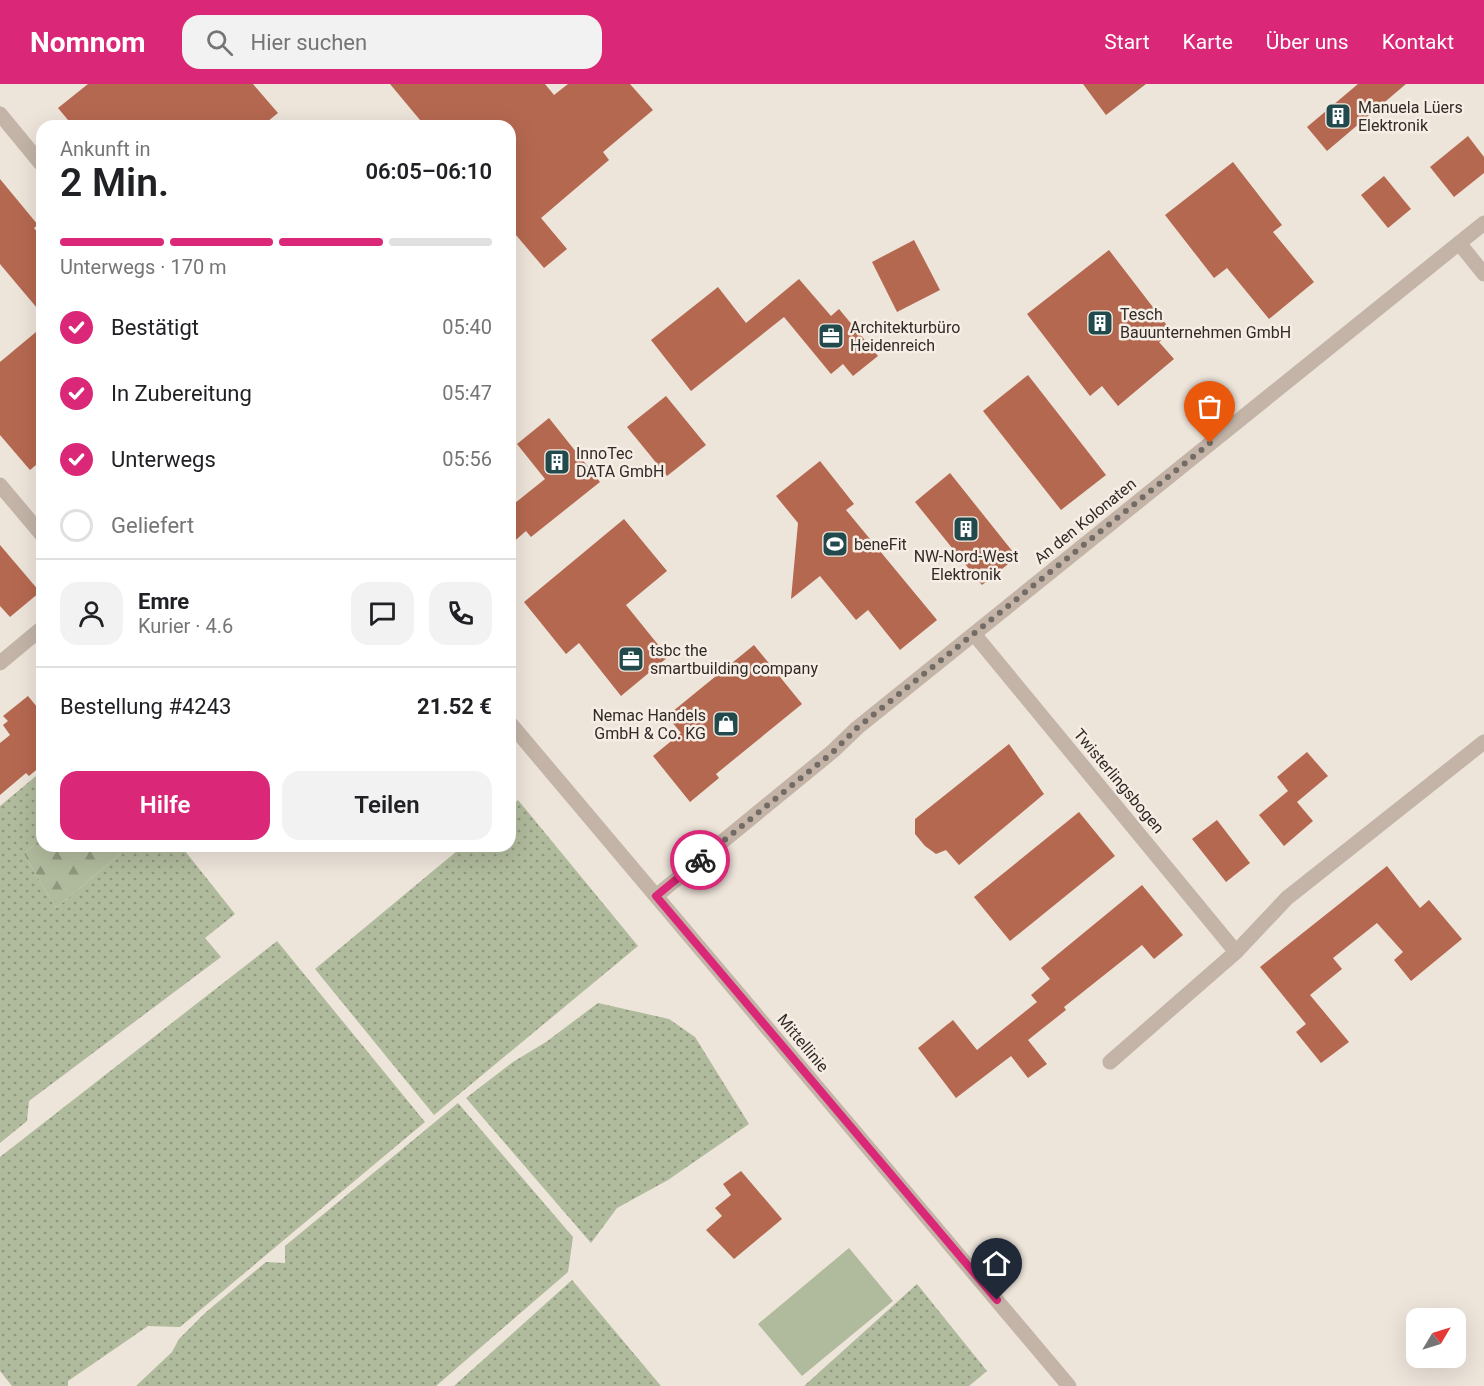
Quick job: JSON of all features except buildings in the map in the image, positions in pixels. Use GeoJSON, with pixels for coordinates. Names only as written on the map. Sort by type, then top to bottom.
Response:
{"type":"FeatureCollection","features":[{"type":"Feature","properties":{"kind":"street"},"geometry":{"type":"LineString","coordinates":[[0,114],[36,158]]}},
{"type":"Feature","properties":{"kind":"street","name":"An den Kolonaten"},"geometry":{"type":"LineString","coordinates":[[656,896],[833,752],[857,728],[1484,223]]}},
{"type":"Feature","properties":{"kind":"street"},"geometry":{"type":"LineString","coordinates":[[1459,243],[1484,274]]}},
{"type":"Feature","properties":{"kind":"street"},"geometry":{"type":"LineString","coordinates":[[0,485],[36,528]]}},
{"type":"Feature","properties":{"kind":"street"},"geometry":{"type":"LineString","coordinates":[[0,663],[36,633]]}},
{"type":"Feature","properties":{"kind":"street","name":"Twisterlingsbogen"},"geometry":{"type":"LineString","coordinates":[[974,634],[1236,952]]}},
{"type":"Feature","properties":{"kind":"street","name":"Mittellinie"},"geometry":{"type":"LineString","coordinates":[[516,730],[1069,1386]]}},
{"type":"Feature","properties":{"kind":"street"},"geometry":{"type":"LineString","coordinates":[[1110,1062],[1236,952],[1287,898],[1484,742]]}},
{"type":"Feature","properties":{"kind":"green space"},"geometry":{"type":"Polygon","coordinates":[[[36,776],[36,843],[24,854],[56,908],[123,852],[186,852],[235,914],[205,938],[221,957],[29,1101],[27,1121],[0,1143],[0,806],[36,776]]]}},
{"type":"Feature","properties":{"kind":"green space"},"geometry":{"type":"Polygon","coordinates":[[[518,800],[638,946],[434,1115],[315,969],[456,852],[516,852],[516,802],[518,800]]]}},
{"type":"Feature","properties":{"kind":"green space"},"geometry":{"type":"Polygon","coordinates":[[[36,843],[36,852],[123,852],[56,908],[24,854],[36,843]]]}},
{"type":"Feature","properties":{"kind":"green space"},"geometry":{"type":"Polygon","coordinates":[[[277,941],[425,1122],[180,1327],[148,1326],[68,1381],[68,1386],[12,1386],[0,1371],[0,1157],[277,941]]]}},
{"type":"Feature","properties":{"kind":"green space"},"geometry":{"type":"Polygon","coordinates":[[[598,1003],[669,1019],[695,1037],[749,1124],[668,1180],[617,1208],[591,1243],[466,1098],[598,1003]]]}},
{"type":"Feature","properties":{"kind":"green space"},"geometry":{"type":"Polygon","coordinates":[[[458,1103],[573,1237],[568,1272],[436,1386],[136,1386],[172,1352],[179,1339],[205,1313],[266,1262],[285,1263],[285,1246],[458,1103]]]}},
{"type":"Feature","properties":{"kind":"green space"},"geometry":{"type":"Polygon","coordinates":[[[849,1248],[893,1301],[802,1376],[758,1324],[849,1248]]]}},
{"type":"Feature","properties":{"kind":"green space"},"geometry":{"type":"Polygon","coordinates":[[[572,1280],[661,1386],[454,1386],[572,1280]]]}},
{"type":"Feature","properties":{"kind":"green space"},"geometry":{"type":"Polygon","coordinates":[[[917,1284],[987,1371],[969,1386],[804,1386],[917,1284]]]}},
{"type":"Feature","properties":{"kind":"way so far"},"geometry":{"type":"LineString","coordinates":[[700,860],[833,752],[857,728],[1210,443]]}},
{"type":"Feature","properties":{"kind":"place","name":"Manuela Lüers Elektronik"},"geometry":{"type":"Point","coordinates":[1338,116]}},
{"type":"Feature","properties":{"kind":"place","name":"Tesch Bauunternehmen GmbH"},"geometry":{"type":"Point","coordinates":[1100,323]}},
{"type":"Feature","properties":{"kind":"place","name":"Architekturbüro Heidenreich"},"geometry":{"type":"Point","coordinates":[831,336]}},
{"type":"Feature","properties":{"kind":"place","name":"InnoTec DATA GmbH"},"geometry":{"type":"Point","coordinates":[557,462]}},
{"type":"Feature","properties":{"kind":"place","name":"NW-Nord-West Elektronik"},"geometry":{"type":"Point","coordinates":[966,529]}},
{"type":"Feature","properties":{"kind":"place","name":"beneFit"},"geometry":{"type":"Point","coordinates":[835,544]}},
{"type":"Feature","properties":{"kind":"place","name":"tsbc the smartbuilding company"},"geometry":{"type":"Point","coordinates":[631,659]}},
{"type":"Feature","properties":{"kind":"place","name":"Nemac Handels GmbH & Co. KG"},"geometry":{"type":"Point","coordinates":[726,724]}},
{"type":"Feature","properties":{"kind":"route"},"geometry":{"type":"LineString","coordinates":[[700,860],[656,896],[997,1300]]}}]}
